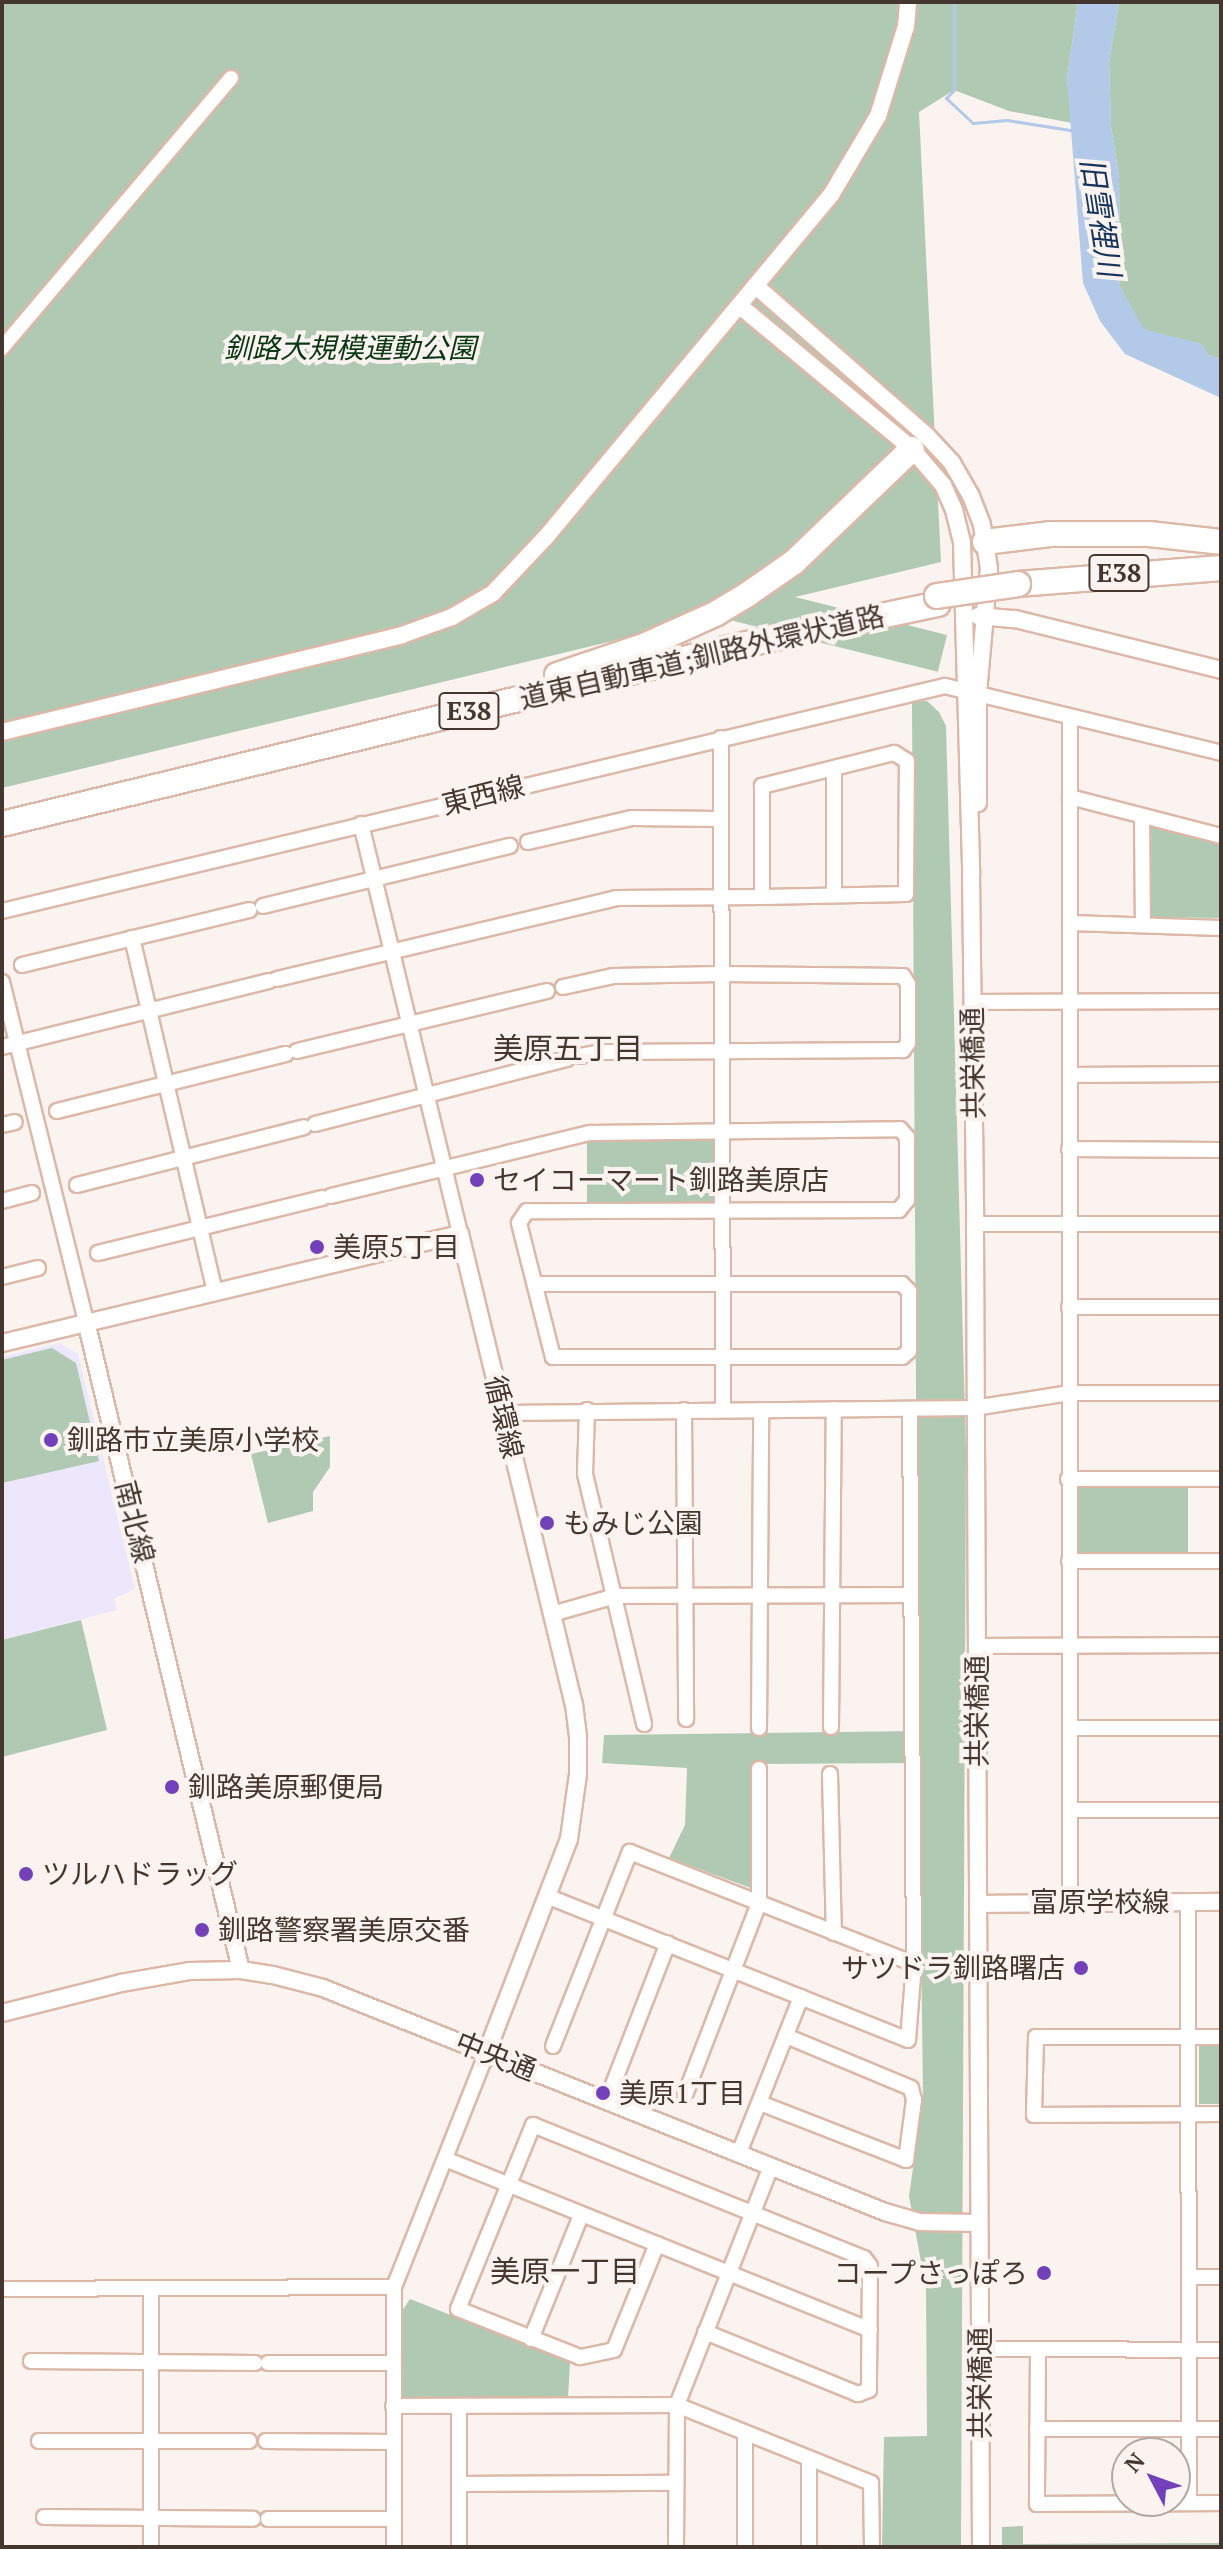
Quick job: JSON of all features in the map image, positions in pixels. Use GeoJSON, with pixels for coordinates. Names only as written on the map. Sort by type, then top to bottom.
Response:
{"type":"FeatureCollection","features":[{"type":"Feature","properties":{"kind":"highway"},"geometry":{"type":"LineString","coordinates":[[520,688],[646,645],[726,608],[794,562],[919,443]]}},
{"type":"Feature","properties":{"kind":"highway"},"geometry":{"type":"LineString","coordinates":[[974,542],[1050,534],[1149,534],[1221,542]]}},
{"type":"Feature","properties":{"kind":"highway","name":"道東自動車道;釧路外環状道路"},"geometry":{"type":"LineString","coordinates":[[2,814],[824,617],[1019,588],[1221,568]]}},
{"type":"Feature","properties":{"kind":"highway","name":"道東自動車道;釧路外環状道路"},"geometry":{"type":"LineString","coordinates":[[1019,588],[1221,575]]}},
{"type":"Feature","properties":{"kind":"highway","name":"道東自動車道;釧路外環状道路"},"geometry":{"type":"LineString","coordinates":[[2,824],[938,600]]}},
{"type":"Feature","properties":{"kind":"street"},"geometry":{"type":"LineString","coordinates":[[2,732],[402,635],[470,606],[515,573],[831,195],[878,116],[899,52],[908,2]]}},
{"type":"Feature","properties":{"kind":"street"},"geometry":{"type":"LineString","coordinates":[[2,348],[231,78]]}},
{"type":"Feature","properties":{"kind":"street"},"geometry":{"type":"LineString","coordinates":[[757,287],[897,409],[989,568],[987,615],[971,692]]}},
{"type":"Feature","properties":{"kind":"street"},"geometry":{"type":"LineString","coordinates":[[740,306],[883,426],[952,463],[971,496],[974,542],[965,619],[971,692]]}},
{"type":"Feature","properties":{"kind":"street"},"geometry":{"type":"LineString","coordinates":[[833,383],[848,366]]}},
{"type":"Feature","properties":{"kind":"street"},"geometry":{"type":"LineString","coordinates":[[883,426],[897,409]]}},
{"type":"Feature","properties":{"kind":"street"},"geometry":{"type":"LineString","coordinates":[[965,619],[987,615],[1221,670]]}},
{"type":"Feature","properties":{"kind":"street","name":"東西線"},"geometry":{"type":"LineString","coordinates":[[2,911],[945,686],[1221,753]]}},
{"type":"Feature","properties":{"kind":"street","name":"共栄橋通"},"geometry":{"type":"LineString","coordinates":[[971,692],[978,809],[971,875],[981,2547]]}},
{"type":"Feature","properties":{"kind":"street"},"geometry":{"type":"LineString","coordinates":[[1070,717],[1070,1902]]}},
{"type":"Feature","properties":{"kind":"street"},"geometry":{"type":"LineString","coordinates":[[721,738],[723,1410]]}},
{"type":"Feature","properties":{"kind":"street"},"geometry":{"type":"LineString","coordinates":[[2,1047],[616,898],[762,897],[906,894],[907,761],[894,753],[762,786],[762,897]]}},
{"type":"Feature","properties":{"kind":"street"},"geometry":{"type":"LineString","coordinates":[[834,769],[834,895]]}},
{"type":"Feature","properties":{"kind":"street"},"geometry":{"type":"LineString","coordinates":[[1070,797],[1221,836]]}},
{"type":"Feature","properties":{"kind":"street"},"geometry":{"type":"LineString","coordinates":[[1142,816],[1143,925]]}},
{"type":"Feature","properties":{"kind":"street"},"geometry":{"type":"LineString","coordinates":[[528,842],[632,818],[720,819]]}},
{"type":"Feature","properties":{"kind":"street"},"geometry":{"type":"LineString","coordinates":[[2,1343],[460,1234],[361,824]]}},
{"type":"Feature","properties":{"kind":"street"},"geometry":{"type":"LineString","coordinates":[[22,965],[510,846]]}},
{"type":"Feature","properties":{"kind":"street"},"geometry":{"type":"LineString","coordinates":[[1070,923],[1221,928]]}},
{"type":"Feature","properties":{"kind":"street"},"geometry":{"type":"LineString","coordinates":[[132,938],[215,1291]]}},
{"type":"Feature","properties":{"kind":"street"},"geometry":{"type":"LineString","coordinates":[[77,1185],[602,1052],[903,1050],[908,1043],[908,984],[903,976],[613,976],[563,987]]}},
{"type":"Feature","properties":{"kind":"street","name":"南北線"},"geometry":{"type":"LineString","coordinates":[[2,982],[241,1970]]}},
{"type":"Feature","properties":{"kind":"street"},"geometry":{"type":"LineString","coordinates":[[57,1111],[547,991]]}},
{"type":"Feature","properties":{"kind":"street"},"geometry":{"type":"LineString","coordinates":[[972,1002],[1221,1001]]}},
{"type":"Feature","properties":{"kind":"street"},"geometry":{"type":"LineString","coordinates":[[1070,1075],[1221,1074]]}},
{"type":"Feature","properties":{"kind":"street"},"geometry":{"type":"LineString","coordinates":[[98,1253],[590,1133],[900,1129],[907,1137],[907,1200],[899,1210],[527,1211],[519,1223],[553,1357],[902,1357],[909,1351],[909,1291],[902,1284],[535,1284]]}},
{"type":"Feature","properties":{"kind":"street"},"geometry":{"type":"LineString","coordinates":[[1069,1149],[1221,1150]]}},
{"type":"Feature","properties":{"kind":"street"},"geometry":{"type":"LineString","coordinates":[[2,1201],[32,1193]]}},
{"type":"Feature","properties":{"kind":"street"},"geometry":{"type":"LineString","coordinates":[[975,1224],[1221,1224]]}},
{"type":"Feature","properties":{"kind":"street","name":"循環線"},"geometry":{"type":"LineString","coordinates":[[460,1234],[574,1704],[578,1774],[569,1839],[487,2052]]}},
{"type":"Feature","properties":{"kind":"street"},"geometry":{"type":"LineString","coordinates":[[2,1277],[38,1268]]}},
{"type":"Feature","properties":{"kind":"street"},"geometry":{"type":"LineString","coordinates":[[1069,1307],[1221,1307]]}},
{"type":"Feature","properties":{"kind":"street"},"geometry":{"type":"LineString","coordinates":[[504,1413],[974,1408],[1070,1393],[1221,1393]]}},
{"type":"Feature","properties":{"kind":"street"},"geometry":{"type":"LineString","coordinates":[[831,1727],[834,1409]]}},
{"type":"Feature","properties":{"kind":"street"},"geometry":{"type":"LineString","coordinates":[[549,1897],[908,2040],[914,1964],[910,1409]]}},
{"type":"Feature","properties":{"kind":"street"},"geometry":{"type":"LineString","coordinates":[[587,1410],[585,1474],[644,1724]]}},
{"type":"Feature","properties":{"kind":"street"},"geometry":{"type":"LineString","coordinates":[[684,1410],[686,1719]]}},
{"type":"Feature","properties":{"kind":"street"},"geometry":{"type":"LineString","coordinates":[[759,1728],[761,1410]]}},
{"type":"Feature","properties":{"kind":"street"},"geometry":{"type":"LineString","coordinates":[[1068,1479],[1221,1479]]}},
{"type":"Feature","properties":{"kind":"street"},"geometry":{"type":"LineString","coordinates":[[1069,1561],[1221,1561]]}},
{"type":"Feature","properties":{"kind":"street"},"geometry":{"type":"LineString","coordinates":[[552,1614],[615,1596],[911,1595]]}},
{"type":"Feature","properties":{"kind":"street"},"geometry":{"type":"LineString","coordinates":[[977,1646],[1221,1645]]}},
{"type":"Feature","properties":{"kind":"street"},"geometry":{"type":"LineString","coordinates":[[1071,1728],[1221,1728]]}},
{"type":"Feature","properties":{"kind":"street"},"geometry":{"type":"LineString","coordinates":[[685,2095],[759,1903],[759,1769]]}},
{"type":"Feature","properties":{"kind":"street"},"geometry":{"type":"LineString","coordinates":[[830,1774],[834,1933]]}},
{"type":"Feature","properties":{"kind":"street"},"geometry":{"type":"LineString","coordinates":[[1070,1810],[1221,1810]]}},
{"type":"Feature","properties":{"kind":"street"},"geometry":{"type":"LineString","coordinates":[[553,2046],[630,1852],[914,1964]]}},
{"type":"Feature","properties":{"kind":"street"},"geometry":{"type":"LineString","coordinates":[[1188,1902],[1190,2437]]}},
{"type":"Feature","properties":{"kind":"street","name":"富原学校線"},"geometry":{"type":"LineString","coordinates":[[979,1904],[1221,1902]]}},
{"type":"Feature","properties":{"kind":"street"},"geometry":{"type":"LineString","coordinates":[[607,2100],[668,1943]]}},
{"type":"Feature","properties":{"kind":"street","name":"中央通"},"geometry":{"type":"LineString","coordinates":[[2,2013],[121,1983],[207,1969],[241,1970],[323,1988],[919,2222],[978,2223]]}},
{"type":"Feature","properties":{"kind":"street"},"geometry":{"type":"LineString","coordinates":[[739,2153],[801,1997]]}},
{"type":"Feature","properties":{"kind":"street"},"geometry":{"type":"LineString","coordinates":[[760,2103],[906,2160],[914,2100],[911,2088],[786,2036]]}},
{"type":"Feature","properties":{"kind":"street"},"geometry":{"type":"LineString","coordinates":[[1221,2037],[1036,2037],[1034,2115],[1221,2114]]}},
{"type":"Feature","properties":{"kind":"street"},"geometry":{"type":"LineString","coordinates":[[394,2547],[394,2287],[487,2052]]}},
{"type":"Feature","properties":{"kind":"street"},"geometry":{"type":"LineString","coordinates":[[657,2244],[614,2350],[580,2357],[458,2309],[533,2125],[864,2258],[870,2266],[869,2390],[858,2394],[705,2332]]}},
{"type":"Feature","properties":{"kind":"street"},"geometry":{"type":"LineString","coordinates":[[445,2159],[870,2330]]}},
{"type":"Feature","properties":{"kind":"street"},"geometry":{"type":"LineString","coordinates":[[676,2547],[677,2405],[771,2166]]}},
{"type":"Feature","properties":{"kind":"street"},"geometry":{"type":"LineString","coordinates":[[531,2339],[581,2215]]}},
{"type":"Feature","properties":{"kind":"street"},"geometry":{"type":"LineString","coordinates":[[1189,2277],[1221,2277]]}},
{"type":"Feature","properties":{"kind":"street"},"geometry":{"type":"LineString","coordinates":[[2,2289],[394,2287]]}},
{"type":"Feature","properties":{"kind":"street"},"geometry":{"type":"LineString","coordinates":[[151,2289],[151,2547]]}},
{"type":"Feature","properties":{"kind":"street"},"geometry":{"type":"LineString","coordinates":[[980,2349],[1221,2350]]}},
{"type":"Feature","properties":{"kind":"street"},"geometry":{"type":"LineString","coordinates":[[1038,2350],[1037,2504],[1111,2504]]}},
{"type":"Feature","properties":{"kind":"street"},"geometry":{"type":"LineString","coordinates":[[31,2361],[393,2363]]}},
{"type":"Feature","properties":{"kind":"street"},"geometry":{"type":"LineString","coordinates":[[393,2406],[677,2405],[871,2483],[872,2547]]}},
{"type":"Feature","properties":{"kind":"street"},"geometry":{"type":"LineString","coordinates":[[459,2406],[459,2547]]}},
{"type":"Feature","properties":{"kind":"street"},"geometry":{"type":"LineString","coordinates":[[1037,2429],[1221,2429]]}},
{"type":"Feature","properties":{"kind":"street"},"geometry":{"type":"LineString","coordinates":[[745,2433],[745,2547]]}},
{"type":"Feature","properties":{"kind":"street"},"geometry":{"type":"LineString","coordinates":[[39,2441],[249,2441]]}},
{"type":"Feature","properties":{"kind":"street"},"geometry":{"type":"LineString","coordinates":[[266,2441],[393,2442]]}},
{"type":"Feature","properties":{"kind":"street"},"geometry":{"type":"LineString","coordinates":[[809,2458],[809,2547]]}},
{"type":"Feature","properties":{"kind":"street"},"geometry":{"type":"LineString","coordinates":[[460,2484],[676,2483]]}},
{"type":"Feature","properties":{"kind":"street"},"geometry":{"type":"LineString","coordinates":[[1191,2503],[1221,2503]]}},
{"type":"Feature","properties":{"kind":"street"},"geometry":{"type":"LineString","coordinates":[[44,2517],[394,2519]]}},
{"type":"Feature","properties":{"kind":"shaded area","name":"釧路市立美原小学校"},"geometry":{"type":"Polygon","coordinates":[[[59,1343],[78,1354],[135,1589],[114,1599],[117,1610],[2,1640],[2,1357],[59,1343]]]}},
{"type":"Feature","properties":{"kind":"green space","name":"釧路大規模運動公園"},"geometry":{"type":"Polygon","coordinates":[[[2,2],[1078,2],[1067,79],[1072,123],[1009,111],[954,90],[919,112],[941,562],[2,788],[2,2]]]}},
{"type":"Feature","properties":{"kind":"green space"},"geometry":{"type":"Polygon","coordinates":[[[1119,2],[1221,2],[1221,359],[1208,355],[1201,344],[1144,330],[1120,287],[1119,177],[1111,126],[1109,63],[1119,2]]]}},
{"type":"Feature","properties":{"kind":"green space"},"geometry":{"type":"Polygon","coordinates":[[[3,400],[947,635],[938,672],[2,439],[3,400]]]}},
{"type":"Feature","properties":{"kind":"green space"},"geometry":{"type":"Polygon","coordinates":[[[927,701],[939,712],[946,726],[966,1450],[961,2547],[882,2547],[884,2437],[927,2436],[926,2289],[909,2196],[923,2099],[919,1763],[752,1764],[751,1888],[669,1858],[685,1825],[687,1768],[602,1763],[604,1735],[918,1731],[912,702],[927,701]]]}},
{"type":"Feature","properties":{"kind":"green space"},"geometry":{"type":"Polygon","coordinates":[[[1151,825],[1221,844],[1221,918],[1152,917],[1151,825]]]}},
{"type":"Feature","properties":{"kind":"green space"},"geometry":{"type":"Polygon","coordinates":[[[587,1140],[713,1140],[713,1203],[587,1203],[587,1140]]]}},
{"type":"Feature","properties":{"kind":"green space"},"geometry":{"type":"Polygon","coordinates":[[[52,1348],[76,1363],[99,1461],[2,1483],[2,1360],[52,1348]]]}},
{"type":"Feature","properties":{"kind":"green space"},"geometry":{"type":"Polygon","coordinates":[[[330,1436],[330,1467],[313,1492],[313,1511],[268,1523],[251,1454],[330,1436]]]}},
{"type":"Feature","properties":{"kind":"green space"},"geometry":{"type":"Polygon","coordinates":[[[1077,1486],[1188,1486],[1188,1554],[1077,1554],[1077,1486]]]}},
{"type":"Feature","properties":{"kind":"green space"},"geometry":{"type":"Polygon","coordinates":[[[81,1620],[107,1730],[2,1757],[2,1640],[81,1620]]]}},
{"type":"Feature","properties":{"kind":"green space"},"geometry":{"type":"Polygon","coordinates":[[[1199,2044],[1221,2044],[1221,2104],[1199,2104],[1199,2044]]]}},
{"type":"Feature","properties":{"kind":"green space"},"geometry":{"type":"Polygon","coordinates":[[[410,2299],[570,2362],[568,2398],[400,2400],[400,2314],[410,2299]]]}},
{"type":"Feature","properties":{"kind":"green space"},"geometry":{"type":"Polygon","coordinates":[[[1023,2526],[1023,2544],[1221,2543],[1221,2547],[1002,2547],[1002,2527],[1023,2526]]]}},
{"type":"Feature","properties":{"kind":"water","name":"旧雪裡川"},"geometry":{"type":"Polygon","coordinates":[[[1078,2],[1119,2],[1109,63],[1111,126],[1119,177],[1120,287],[1144,329],[1202,344],[1208,355],[1221,359],[1221,398],[1125,354],[1100,321],[1083,283],[1067,79],[1078,2]]]}},
{"type":"Feature","properties":{"kind":"waterway"},"geometry":{"type":"LineString","coordinates":[[954,2],[954,90],[946,98],[973,123],[1007,120],[1076,131]]}},
{"type":"Feature","properties":{"kind":"place","name":"セイコーマート釧路美原店"},"geometry":{"type":"Point","coordinates":[477,1180]}},
{"type":"Feature","properties":{"kind":"place","name":"美原5丁目"},"geometry":{"type":"Point","coordinates":[317,1247]}},
{"type":"Feature","properties":{"kind":"place","name":"釧路市立美原小学校"},"geometry":{"type":"Point","coordinates":[51,1440]}},
{"type":"Feature","properties":{"kind":"place","name":"もみじ公園"},"geometry":{"type":"Point","coordinates":[547,1523]}},
{"type":"Feature","properties":{"kind":"place","name":"釧路美原郵便局"},"geometry":{"type":"Point","coordinates":[172,1787]}},
{"type":"Feature","properties":{"kind":"place","name":"ツルハドラッグ"},"geometry":{"type":"Point","coordinates":[26,1874]}},
{"type":"Feature","properties":{"kind":"place","name":"釧路警察署美原交番"},"geometry":{"type":"Point","coordinates":[202,1930]}},
{"type":"Feature","properties":{"kind":"place","name":"サツドラ釧路曙店"},"geometry":{"type":"Point","coordinates":[1081,1968]}},
{"type":"Feature","properties":{"kind":"place","name":"美原1丁目"},"geometry":{"type":"Point","coordinates":[603,2093]}},
{"type":"Feature","properties":{"kind":"place","name":"コープさっぽろ"},"geometry":{"type":"Point","coordinates":[1044,2273]}},
{"type":"Feature","properties":{"kind":"district","name":"美原五丁目"},"geometry":{"type":"Point","coordinates":[568,1048]}},
{"type":"Feature","properties":{"kind":"district","name":"美原一丁目"},"geometry":{"type":"Point","coordinates":[565,2271]}}]}
